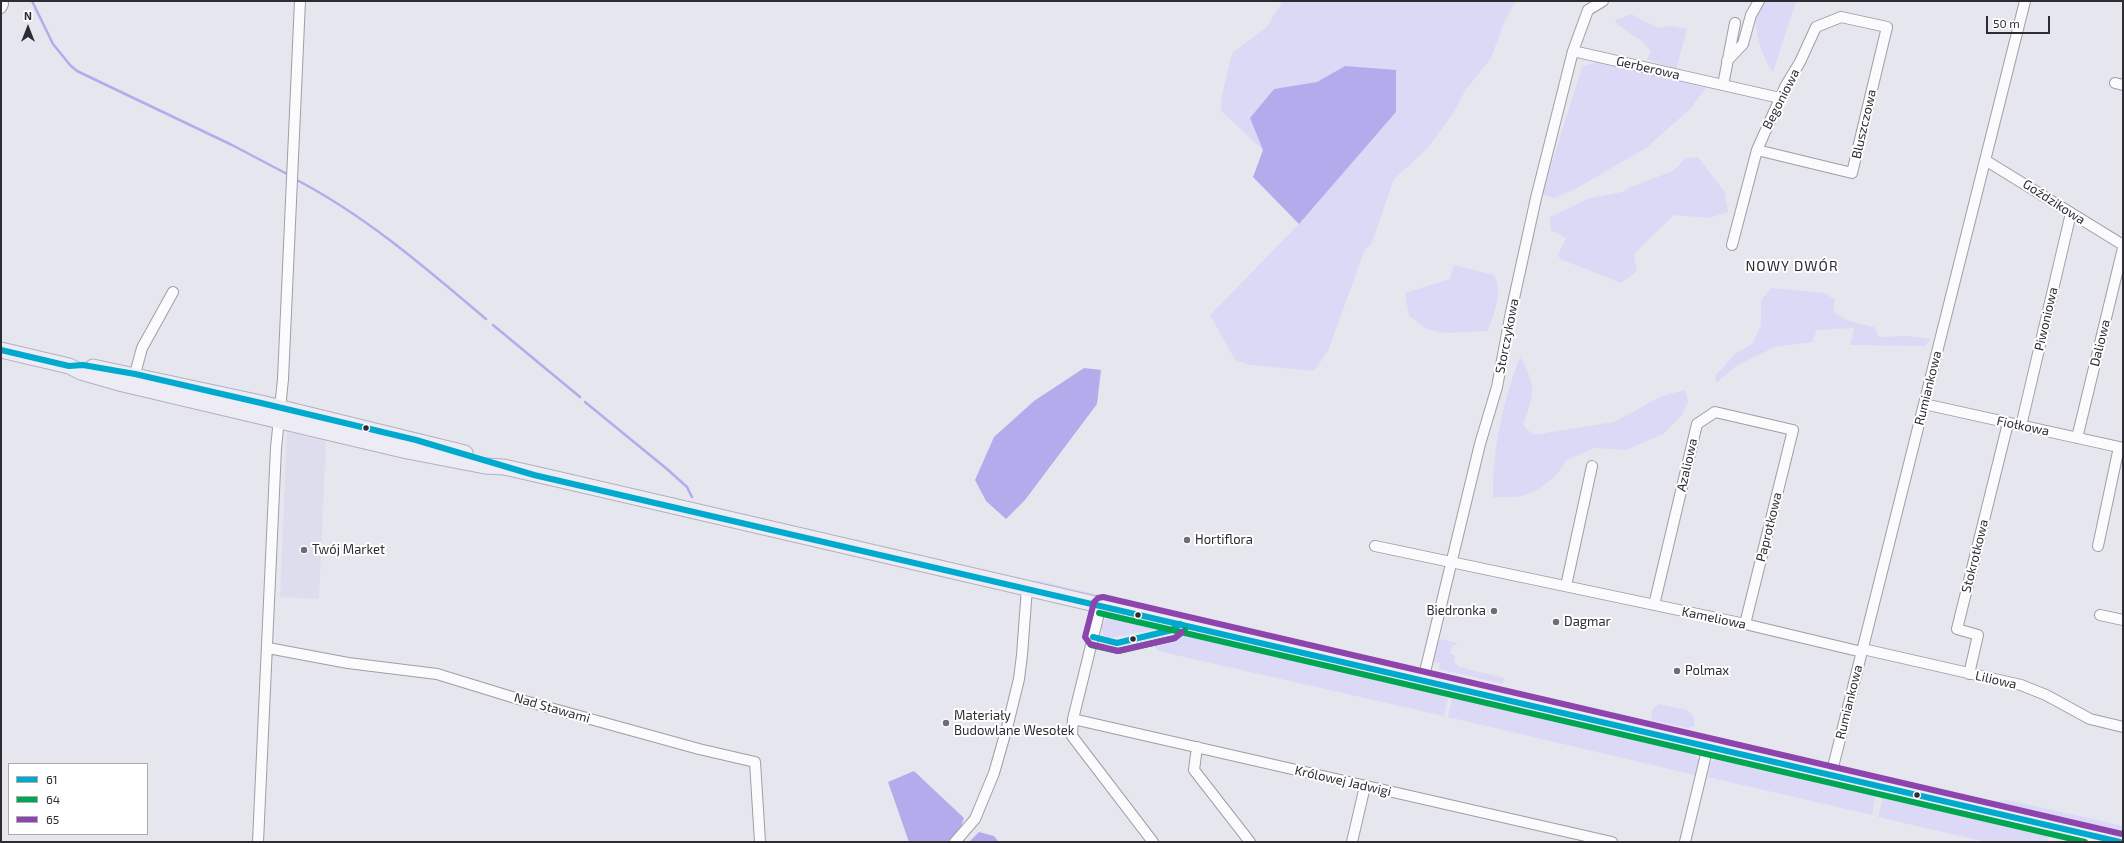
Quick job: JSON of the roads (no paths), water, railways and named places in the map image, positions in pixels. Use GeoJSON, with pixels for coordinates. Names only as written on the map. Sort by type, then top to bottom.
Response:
{"type":"FeatureCollection","features":[{"type":"Feature","properties":{"kind":"main road"},"geometry":{"type":"LineString","coordinates":[[1,350],[68,366],[81,372],[123,384],[416,440],[487,460],[504,467],[2120,842]]}},
{"type":"Feature","properties":{"kind":"main road"},"geometry":{"type":"LineString","coordinates":[[68,366],[83,365],[135,374],[279,414]]}},
{"type":"Feature","properties":{"kind":"street"},"geometry":{"type":"LineString","coordinates":[[258,842],[276,455],[283,379],[300,1]]}},
{"type":"Feature","properties":{"kind":"street","name":"Storczykowa"},"geometry":{"type":"LineString","coordinates":[[1423,680],[1480,444],[1497,387],[1510,312],[1536,198],[1574,51],[1588,10],[1603,1]]}},
{"type":"Feature","properties":{"kind":"street"},"geometry":{"type":"LineString","coordinates":[[1728,61],[1743,44],[1751,15],[1759,1]]}},
{"type":"Feature","properties":{"kind":"street","name":"Rumiankowa"},"geometry":{"type":"LineString","coordinates":[[1832,775],[2025,1]]}},
{"type":"Feature","properties":{"kind":"street","name":"Begoniowa"},"geometry":{"type":"LineString","coordinates":[[1732,245],[1757,150],[1786,85],[1800,62],[1816,26],[1841,16],[1887,27]]}},
{"type":"Feature","properties":{"kind":"street"},"geometry":{"type":"LineString","coordinates":[[1723,85],[1734,23]]}},
{"type":"Feature","properties":{"kind":"street","name":"Bluszczowa"},"geometry":{"type":"LineString","coordinates":[[1757,150],[1852,174],[1887,27]]}},
{"type":"Feature","properties":{"kind":"street","name":"Gerberowa"},"geometry":{"type":"LineString","coordinates":[[1574,51],[1780,98]]}},
{"type":"Feature","properties":{"kind":"street","name":"Goździkowa"},"geometry":{"type":"LineString","coordinates":[[1985,160],[2123,246]]}},
{"type":"Feature","properties":{"kind":"street","name":"Piwoniowa"},"geometry":{"type":"LineString","coordinates":[[2021,426],[2071,213]]}},
{"type":"Feature","properties":{"kind":"street","name":"Daliowa"},"geometry":{"type":"LineString","coordinates":[[2077,438],[2123,246]]}},
{"type":"Feature","properties":{"kind":"street"},"geometry":{"type":"LineString","coordinates":[[135,374],[142,348],[173,292]]}},
{"type":"Feature","properties":{"kind":"street","name":"Fiołkowa"},"geometry":{"type":"LineString","coordinates":[[1924,404],[2121,447]]}},
{"type":"Feature","properties":{"kind":"street","name":"Azaliowa"},"geometry":{"type":"LineString","coordinates":[[1654,605],[1697,424],[1714,412],[1793,430]]}},
{"type":"Feature","properties":{"kind":"street","name":"Stokrotkowa"},"geometry":{"type":"LineString","coordinates":[[1969,674],[1978,635],[1957,629],[2008,423]]}},
{"type":"Feature","properties":{"kind":"street","name":"Paprotkowa"},"geometry":{"type":"LineString","coordinates":[[1745,624],[1793,430]]}},
{"type":"Feature","properties":{"kind":"street"},"geometry":{"type":"LineString","coordinates":[[2098,546],[2121,447]]}},
{"type":"Feature","properties":{"kind":"street"},"geometry":{"type":"LineString","coordinates":[[1566,586],[1592,466]]}},
{"type":"Feature","properties":{"kind":"street","name":"Kameliowa"},"geometry":{"type":"LineString","coordinates":[[1375,546],[1862,650]]}},
{"type":"Feature","properties":{"kind":"street"},"geometry":{"type":"LineString","coordinates":[[955,842],[975,819],[994,773],[1008,724],[1022,660],[1027,588]]}},
{"type":"Feature","properties":{"kind":"street"},"geometry":{"type":"LineString","coordinates":[[1101,605],[1071,731],[1075,741],[1153,842]]}},
{"type":"Feature","properties":{"kind":"street"},"geometry":{"type":"LineString","coordinates":[[2100,616],[2123,620]]}},
{"type":"Feature","properties":{"kind":"street","name":"Nad Stawami"},"geometry":{"type":"LineString","coordinates":[[268,648],[348,663],[437,674],[525,701],[699,749],[755,762],[760,842]]}},
{"type":"Feature","properties":{"kind":"street","name":"Liliowa"},"geometry":{"type":"LineString","coordinates":[[1862,650],[2027,688],[2046,695],[2090,719],[2123,727]]}},
{"type":"Feature","properties":{"kind":"street","name":"Królowej Jadwigi"},"geometry":{"type":"LineString","coordinates":[[1073,719],[1365,786],[1586,840],[1612,842]]}},
{"type":"Feature","properties":{"kind":"street"},"geometry":{"type":"LineString","coordinates":[[1685,842],[1708,746]]}},
{"type":"Feature","properties":{"kind":"street"},"geometry":{"type":"LineString","coordinates":[[1196,747],[1194,770],[1250,842]]}},
{"type":"Feature","properties":{"kind":"street"},"geometry":{"type":"LineString","coordinates":[[1352,842],[1365,786]]}},
{"type":"Feature","properties":{"kind":"waterway"},"geometry":{"type":"LineString","coordinates":[[32,1],[53,44],[70,65],[77,71],[232,145],[289,175]]}},
{"type":"Feature","properties":{"kind":"waterway"},"geometry":{"type":"LineString","coordinates":[[295,179],[346,209],[371,226],[418,262],[486,319]]}},
{"type":"Feature","properties":{"kind":"waterway"},"geometry":{"type":"LineString","coordinates":[[493,325],[580,397]]}},
{"type":"Feature","properties":{"kind":"waterway"},"geometry":{"type":"LineString","coordinates":[[585,402],[667,469],[687,487],[692,497]]}},
{"type":"Feature","properties":{"kind":"place","name":"Hortiflora"},"geometry":{"type":"Point","coordinates":[1187,540]}},
{"type":"Feature","properties":{"kind":"place","name":"Twój Market"},"geometry":{"type":"Point","coordinates":[304,550]}},
{"type":"Feature","properties":{"kind":"place","name":"Biedronka"},"geometry":{"type":"Point","coordinates":[1494,611]}},
{"type":"Feature","properties":{"kind":"place","name":"Dagmar"},"geometry":{"type":"Point","coordinates":[1556,622]}},
{"type":"Feature","properties":{"kind":"place","name":"Polmax"},"geometry":{"type":"Point","coordinates":[1677,671]}},
{"type":"Feature","properties":{"kind":"place","name":"Materiały Budowlane Wesołek"},"geometry":{"type":"Point","coordinates":[946,723]}},
{"type":"Feature","properties":{"kind":"district","name":"NOWY DWÓR"},"geometry":{"type":"Point","coordinates":[1792,266]}}]}
